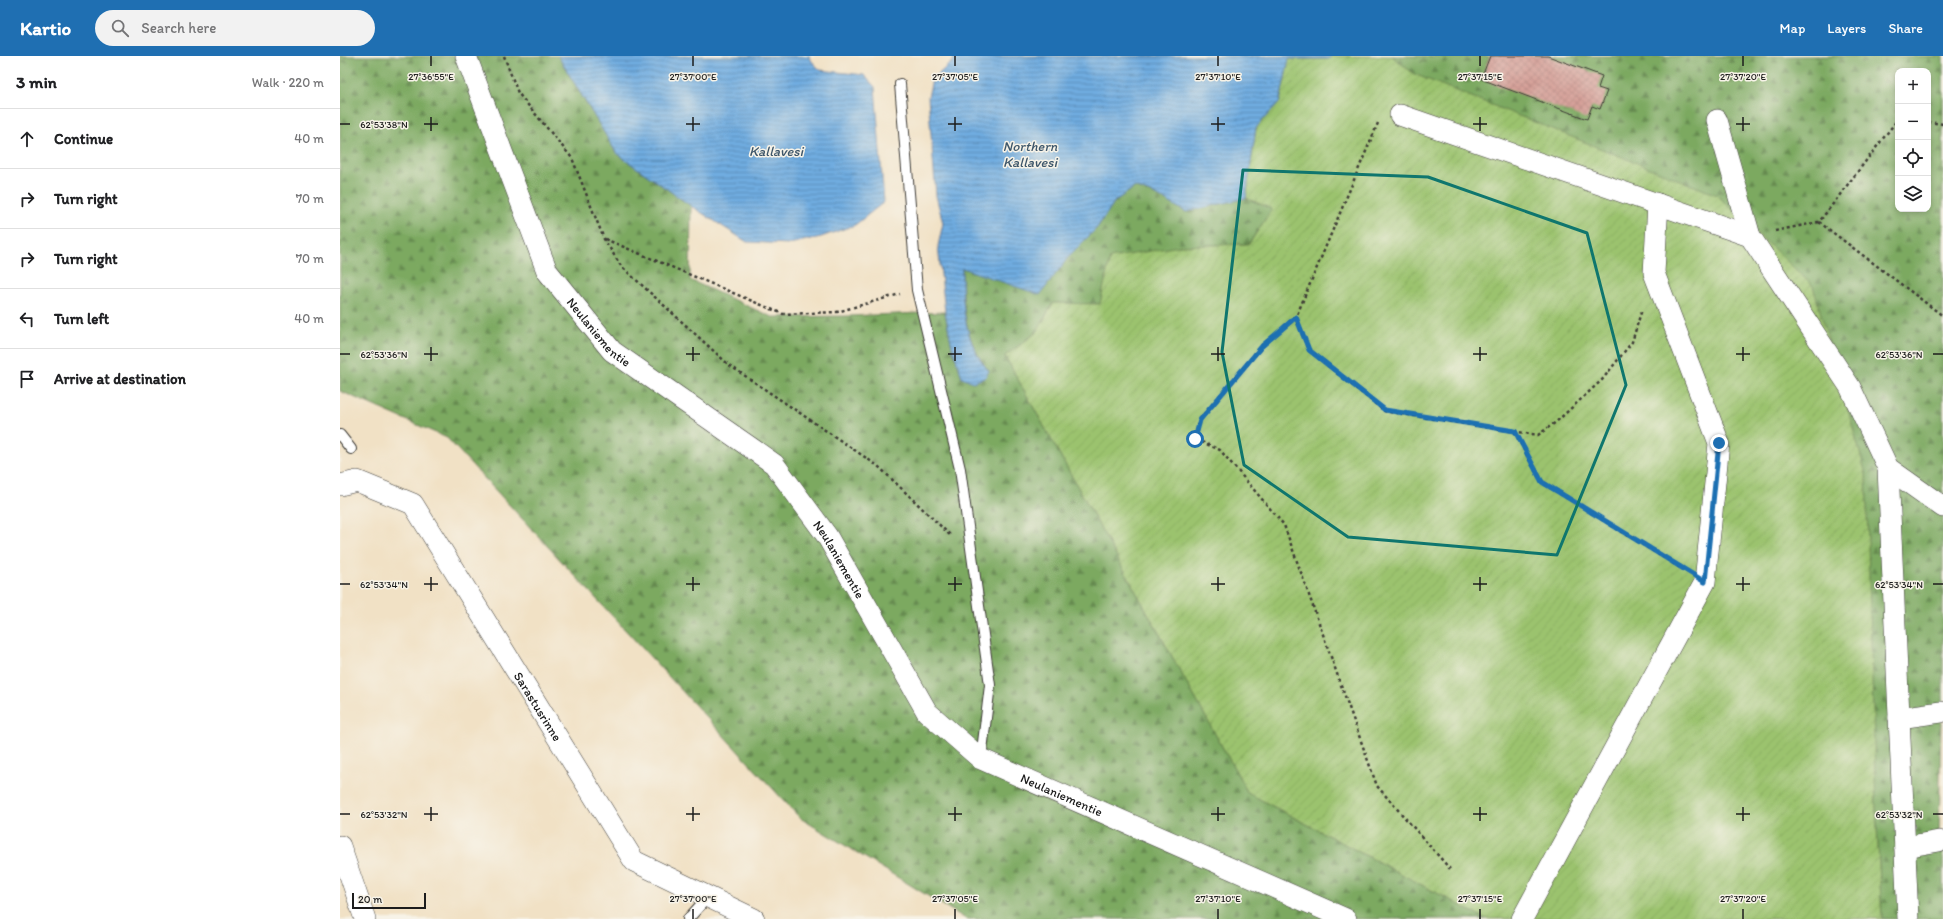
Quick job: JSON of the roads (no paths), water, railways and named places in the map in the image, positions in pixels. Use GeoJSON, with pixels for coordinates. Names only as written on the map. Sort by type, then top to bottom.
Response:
{"type":"FeatureCollection","features":[{"type":"Feature","properties":{"kind":"street","name":"Neulaniementie"},"geometry":{"type":"LineString","coordinates":[[466,56],[547,271],[612,351],[774,464],[827,536],[927,712],[981,759],[1346,919]]}},
{"type":"Feature","properties":{"kind":"street"},"geometry":{"type":"LineString","coordinates":[[1400,115],[1750,236]]}},
{"type":"Feature","properties":{"kind":"street"},"geometry":{"type":"LineString","coordinates":[[1717,120],[1750,236],[1850,387],[1888,468],[1908,919]]}},
{"type":"Feature","properties":{"kind":"street"},"geometry":{"type":"LineString","coordinates":[[1522,919],[1705,582],[1719,443],[1654,273],[1658,204]]}},
{"type":"Feature","properties":{"kind":"street"},"geometry":{"type":"LineString","coordinates":[[1888,468],[1943,506]]}},
{"type":"Feature","properties":{"kind":"street","name":"Sarastusrinne"},"geometry":{"type":"LineString","coordinates":[[340,485],[357,481],[413,504],[634,861],[754,919]]}},
{"type":"Feature","properties":{"kind":"street"},"geometry":{"type":"LineString","coordinates":[[1899,718],[1941,712]]}},
{"type":"Feature","properties":{"kind":"street"},"geometry":{"type":"LineString","coordinates":[[1904,847],[1940,841]]}},
{"type":"Feature","properties":{"kind":"street"},"geometry":{"type":"LineString","coordinates":[[340,846],[365,919]]}},
{"type":"Feature","properties":{"kind":"lane"},"geometry":{"type":"LineString","coordinates":[[900,84],[917,290],[960,468],[990,685],[981,759]]}},
{"type":"Feature","properties":{"kind":"lane"},"geometry":{"type":"LineString","coordinates":[[340,435],[350,450]]}},
{"type":"Feature","properties":{"kind":"lane"},"geometry":{"type":"LineString","coordinates":[[688,919],[708,897]]}},
{"type":"Feature","properties":{"kind":"water","name":"Kallavesi"},"geometry":{"type":"Polygon","coordinates":[[[558,56],[810,56],[809,58],[820,70],[864,75],[875,87],[884,202],[855,225],[821,237],[789,244],[747,242],[691,206],[617,154],[558,56]]]}},
{"type":"Feature","properties":{"kind":"water","name":"Northern Kallavesi"},"geometry":{"type":"Polygon","coordinates":[[[953,56],[1331,56],[1329,59],[1289,59],[1280,101],[1256,128],[1246,198],[1186,212],[1158,196],[1135,187],[1115,201],[1097,228],[1070,255],[1040,295],[962,268],[964,309],[969,335],[974,348],[989,371],[985,378],[973,382],[962,377],[952,347],[945,312],[938,246],[943,223],[936,196],[928,97],[932,80],[954,60],[953,56]]]}}]}
